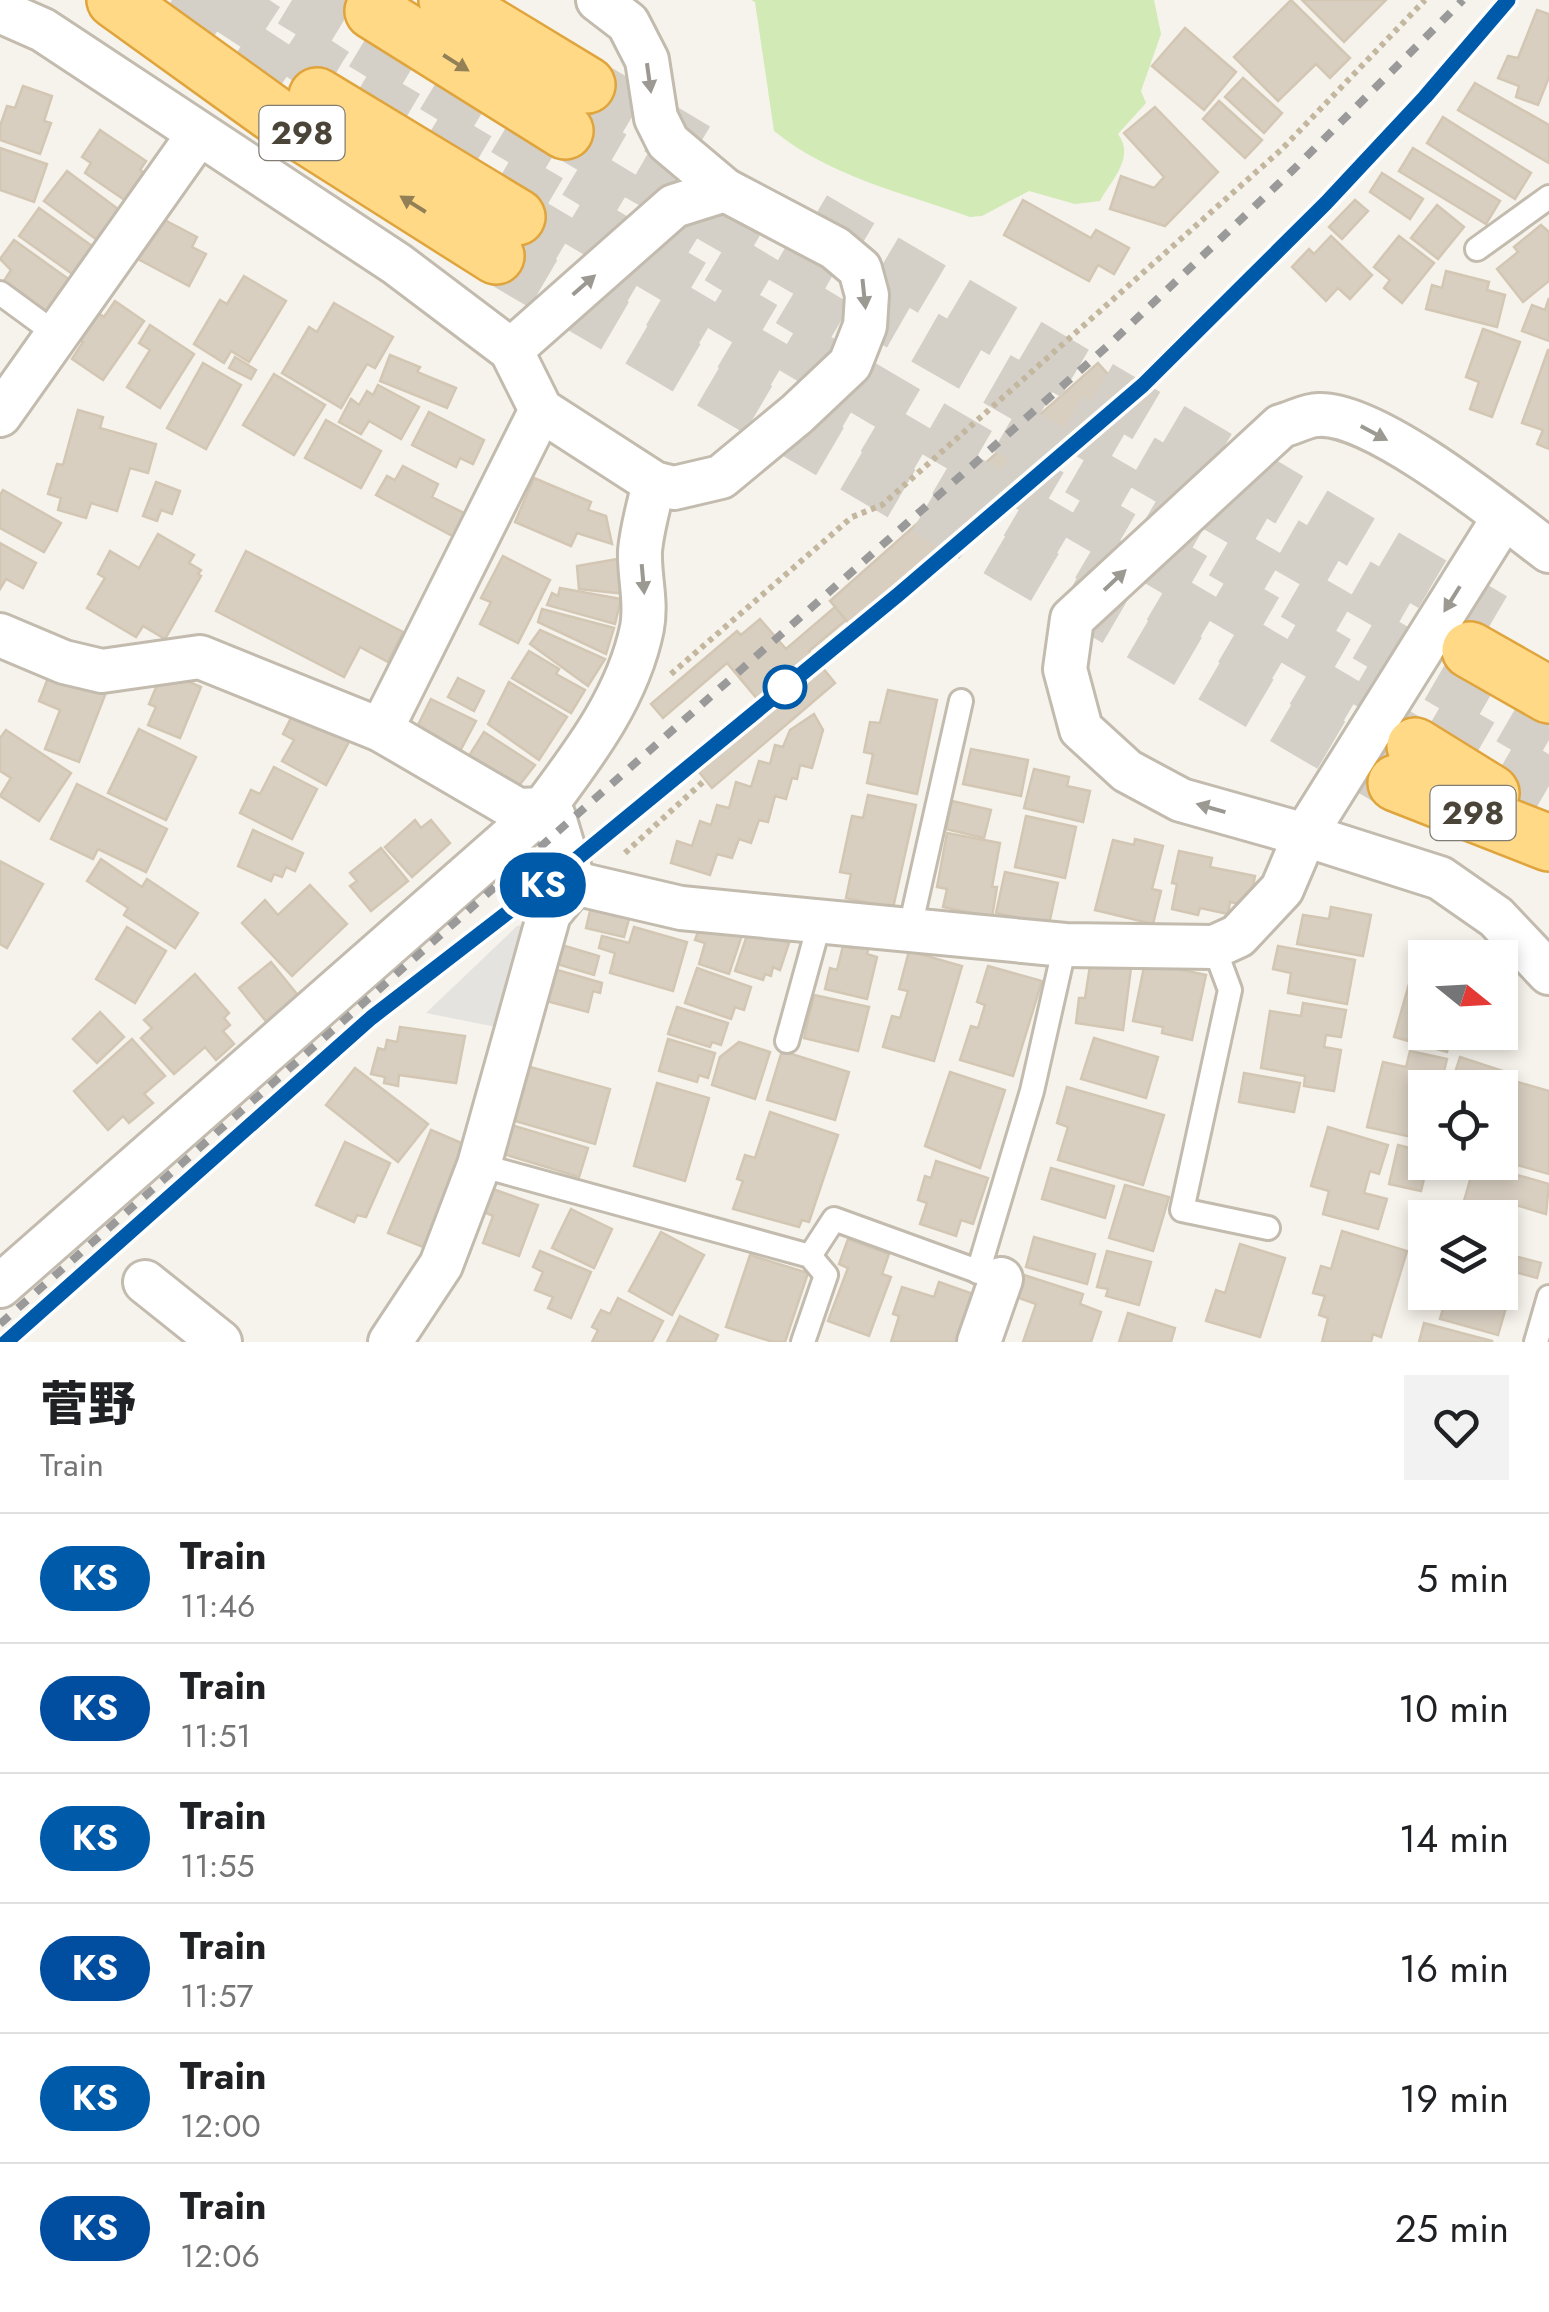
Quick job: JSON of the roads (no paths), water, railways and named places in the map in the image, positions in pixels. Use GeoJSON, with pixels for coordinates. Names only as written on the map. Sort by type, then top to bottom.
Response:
{"type":"FeatureCollection","features":[{"type":"Feature","properties":{"kind":"highway","name":"298"},"geometry":{"type":"LineString","coordinates":[[115,0],[286,123],[506,237],[317,96]]}},
{"type":"Feature","properties":{"kind":"highway"},"geometry":{"type":"LineString","coordinates":[[374,11],[576,108],[447,0]]}},
{"type":"Feature","properties":{"kind":"highway"},"geometry":{"type":"LineString","coordinates":[[1549,666],[1481,635],[1549,695]]}},
{"type":"Feature","properties":{"kind":"highway","name":"298"},"geometry":{"type":"LineString","coordinates":[[1549,828],[1406,765],[1549,843]]}},
{"type":"Feature","properties":{"kind":"street"},"geometry":{"type":"LineString","coordinates":[[0,11],[48,15],[198,134],[362,240],[511,350],[541,410],[654,483],[674,488],[721,477],[850,364],[864,326],[867,295],[860,269],[835,248],[725,190],[668,142],[656,118],[640,47],[628,23],[598,0]]}},
{"type":"Feature","properties":{"kind":"street"},"geometry":{"type":"LineString","coordinates":[[0,415],[198,134]]}},
{"type":"Feature","properties":{"kind":"street"},"geometry":{"type":"LineString","coordinates":[[511,350],[674,206],[725,190]]}},
{"type":"Feature","properties":{"kind":"street"},"geometry":{"type":"LineString","coordinates":[[381,730],[541,410]]}},
{"type":"Feature","properties":{"kind":"street"},"geometry":{"type":"LineString","coordinates":[[1549,551],[1430,462],[1352,421],[1319,414],[1282,426],[1072,620],[1064,669],[1081,729],[1127,771],[1181,800],[1440,878],[1496,917],[1549,973]]}},
{"type":"Feature","properties":{"kind":"street"},"geometry":{"type":"LineString","coordinates":[[0,1286],[543,809],[594,740],[620,691],[642,628],[640,553],[654,483]]}},
{"type":"Feature","properties":{"kind":"street"},"geometry":{"type":"LineString","coordinates":[[580,885],[681,908],[1065,945],[1214,947],[1238,936],[1282,889],[1305,836],[1504,517]]}},
{"type":"Feature","properties":{"kind":"street"},"geometry":{"type":"LineString","coordinates":[[4,645],[102,672],[200,657],[381,730],[518,810],[543,809],[554,817],[580,885]]}},
{"type":"Feature","properties":{"kind":"street"},"geometry":{"type":"LineString","coordinates":[[390,1342],[441,1265],[479,1166],[549,914],[580,885]]}},
{"type":"Feature","properties":{"kind":"street"},"geometry":{"type":"LineString","coordinates":[[979,1342],[990,1276]]}},
{"type":"Feature","properties":{"kind":"street"},"geometry":{"type":"LineString","coordinates":[[145,1282],[220,1342]]}},
{"type":"Feature","properties":{"kind":"lane"},"geometry":{"type":"LineString","coordinates":[[1477,250],[1549,197]]}},
{"type":"Feature","properties":{"kind":"lane"},"geometry":{"type":"LineString","coordinates":[[0,293],[56,334]]}},
{"type":"Feature","properties":{"kind":"lane"},"geometry":{"type":"LineString","coordinates":[[910,928],[961,701]]}},
{"type":"Feature","properties":{"kind":"lane"},"geometry":{"type":"LineString","coordinates":[[786,1041],[820,921]]}},
{"type":"Feature","properties":{"kind":"lane"},"geometry":{"type":"LineString","coordinates":[[810,1256],[834,1218],[990,1276],[1065,945]]}},
{"type":"Feature","properties":{"kind":"lane"},"geometry":{"type":"LineString","coordinates":[[1214,947],[1230,990],[1182,1210],[1268,1228]]}},
{"type":"Feature","properties":{"kind":"lane"},"geometry":{"type":"LineString","coordinates":[[479,1166],[810,1256],[826,1275],[803,1342]]}},
{"type":"Feature","properties":{"kind":"lane"},"geometry":{"type":"LineString","coordinates":[[1536,1342],[1549,1297]]}},
{"type":"Feature","properties":{"kind":"tunnel"},"geometry":{"type":"LineString","coordinates":[[172,0],[317,96]]}},
{"type":"Feature","properties":{"kind":"tunnel"},"geometry":{"type":"LineString","coordinates":[[219,0],[334,75],[889,403],[1549,786]]}},
{"type":"Feature","properties":{"kind":"tunnel"},"geometry":{"type":"LineString","coordinates":[[292,0],[864,344]]}},
{"type":"Feature","properties":{"kind":"tunnel"},"geometry":{"type":"LineString","coordinates":[[587,85],[696,150]]}},
{"type":"Feature","properties":{"kind":"tunnel"},"geometry":{"type":"LineString","coordinates":[[565,131],[1412,617]]}},
{"type":"Feature","properties":{"kind":"tunnel"},"geometry":{"type":"LineString","coordinates":[[517,217],[1415,746]]}},
{"type":"Feature","properties":{"kind":"tunnel"},"geometry":{"type":"LineString","coordinates":[[813,219],[1493,620]]}},
{"type":"Feature","properties":{"kind":"tunnel"},"geometry":{"type":"LineString","coordinates":[[496,256],[1396,783]]}},
{"type":"Feature","properties":{"kind":"tunnel"},"geometry":{"type":"LineString","coordinates":[[1007,427],[1549,740]]}},
{"type":"Feature","properties":{"kind":"railway"},"geometry":{"type":"LineString","coordinates":[[0,1324],[1111,343],[1294,169],[1463,0]]}},
{"type":"Feature","properties":{"kind":"railway"},"geometry":{"type":"LineString","coordinates":[[6,1342],[371,1018],[568,866],[899,594],[1143,385],[1326,203],[1508,0]]}},
{"type":"Feature","properties":{"kind":"train","name":"KS"},"geometry":{"type":"LineString","coordinates":[[6,1342],[371,1018],[568,866],[899,594],[1143,385],[1326,203],[1508,0]]}}]}
